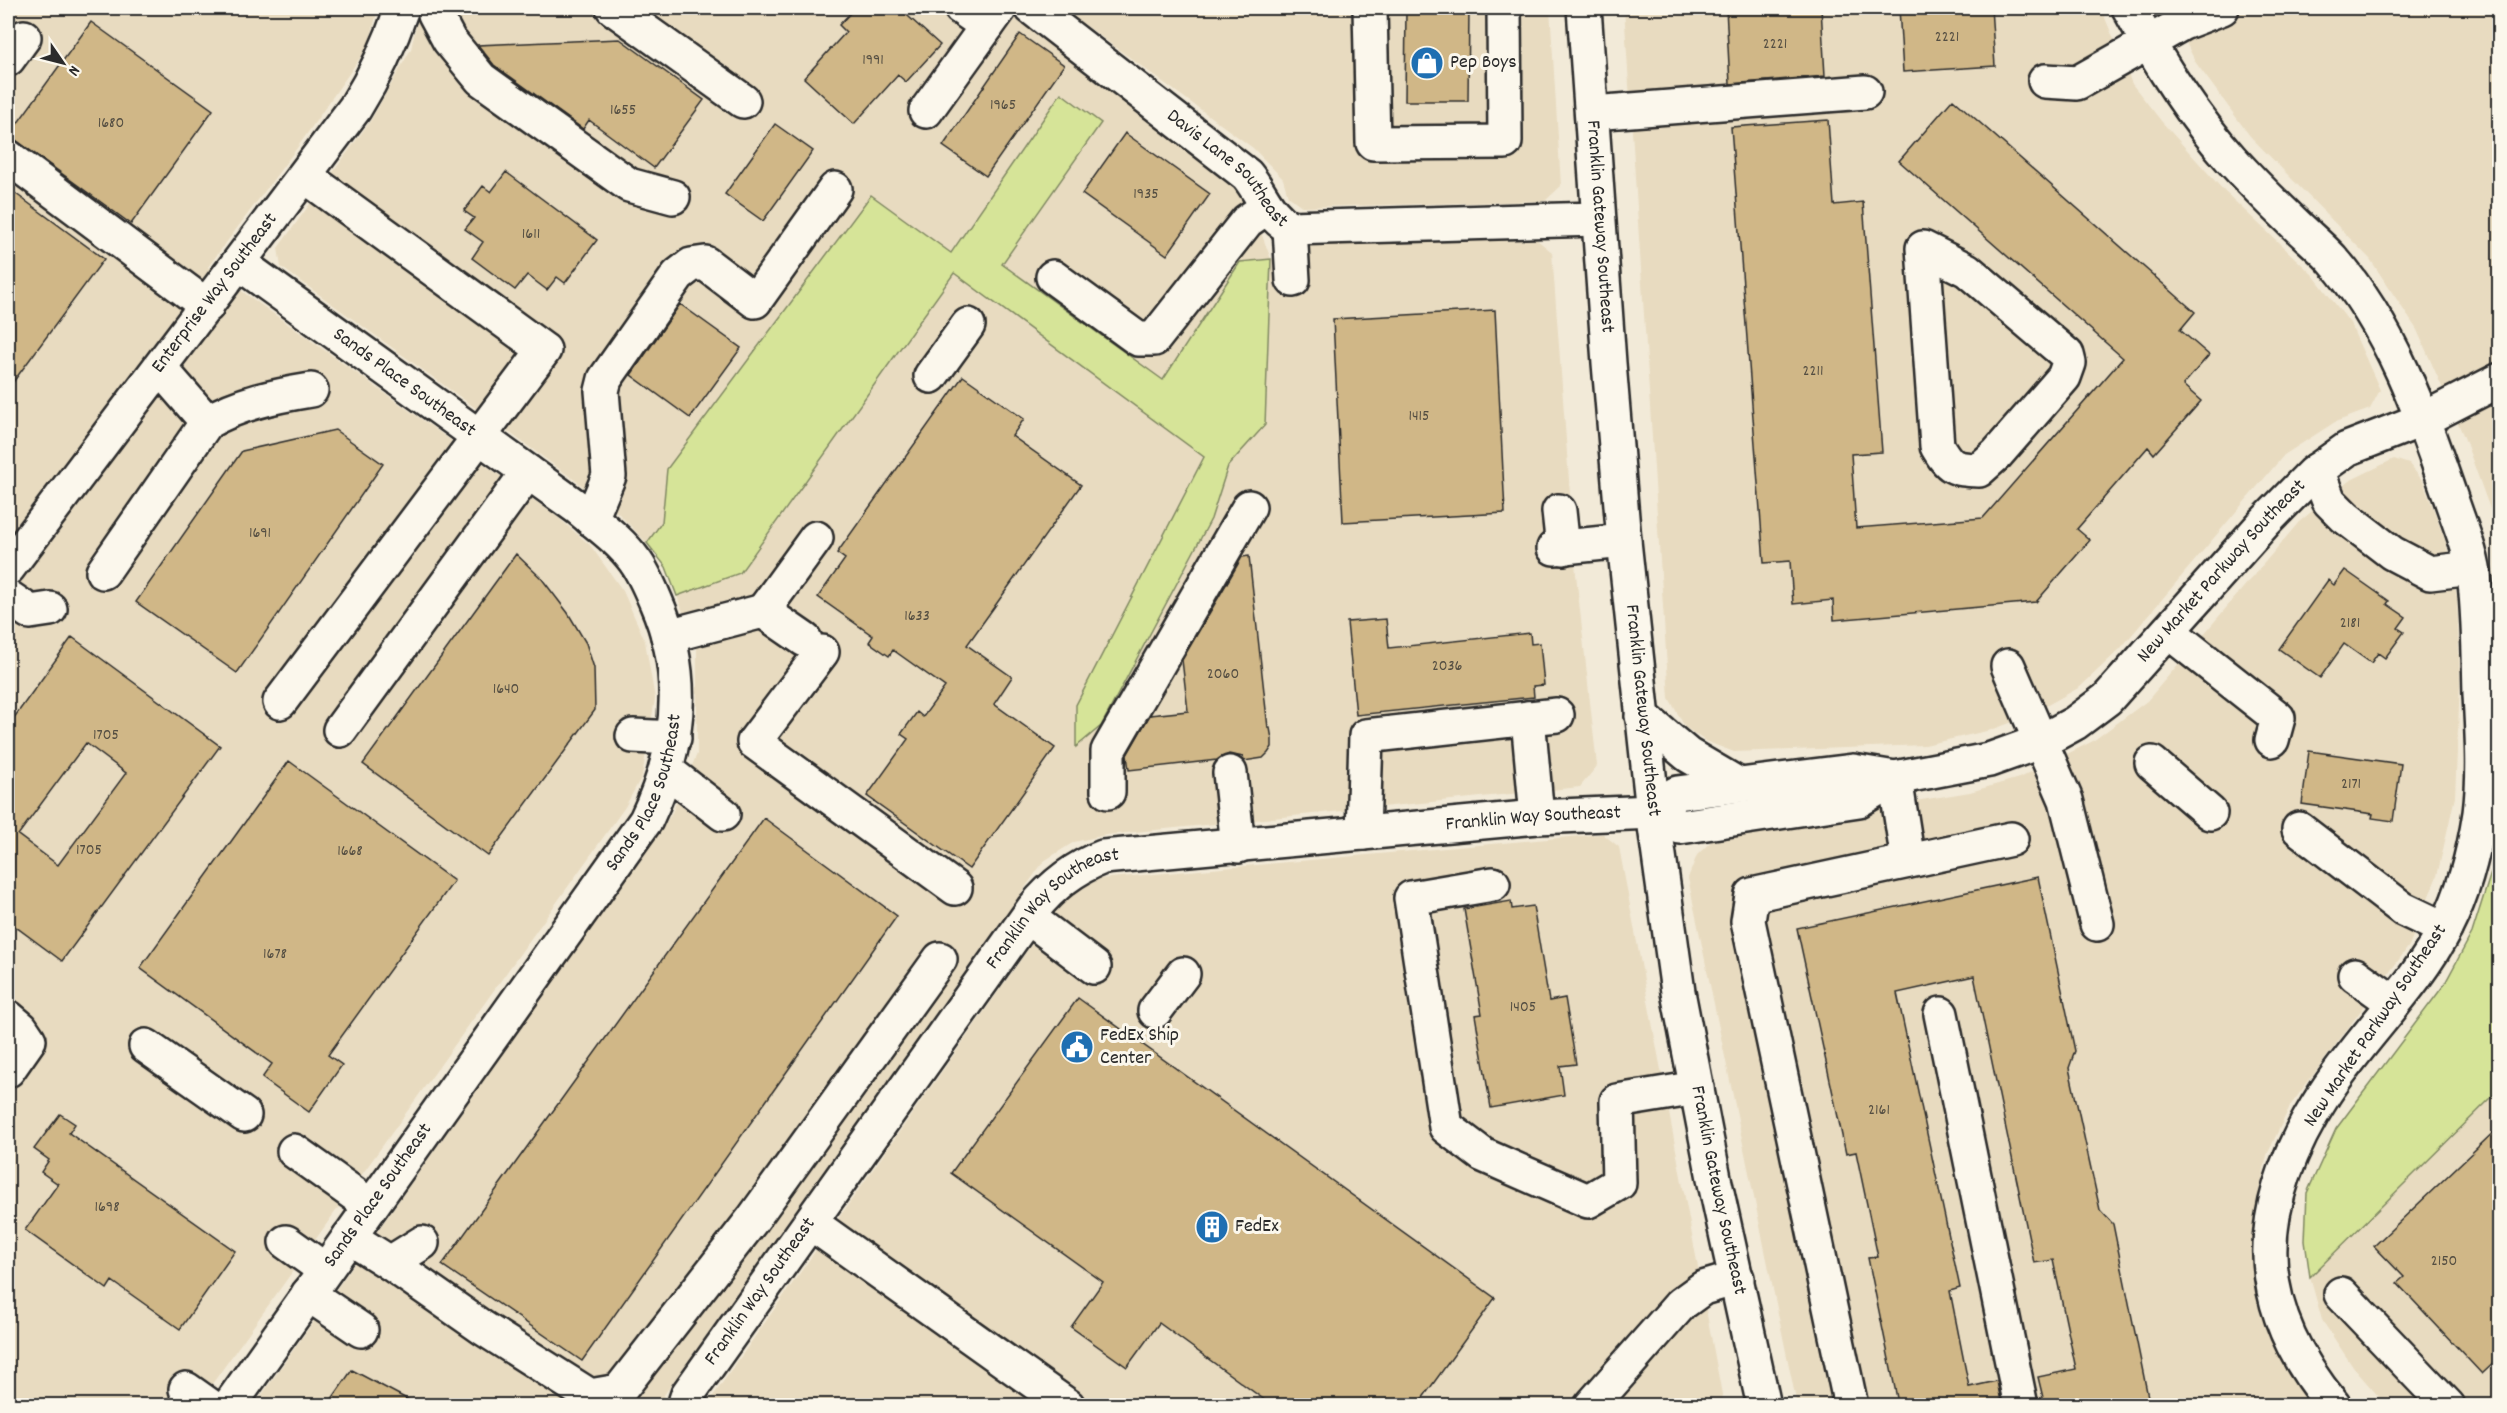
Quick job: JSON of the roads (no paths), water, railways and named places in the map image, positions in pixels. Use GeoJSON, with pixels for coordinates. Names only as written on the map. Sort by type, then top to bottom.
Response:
{"type":"FeatureCollection","features":[{"type":"Feature","properties":{"kind":"street"},"geometry":{"type":"LineString","coordinates":[[613,8],[742,101]]}},
{"type":"Feature","properties":{"kind":"street"},"geometry":{"type":"LineString","coordinates":[[926,111],[993,17],[961,8]]}},
{"type":"Feature","properties":{"kind":"street","name":"Davis Lane Southeast"},"geometry":{"type":"LineString","coordinates":[[1032,8],[1247,175],[1278,218],[1597,219]]}},
{"type":"Feature","properties":{"kind":"street"},"geometry":{"type":"LineString","coordinates":[[1370,8],[1373,143],[1505,142],[1504,8]]}},
{"type":"Feature","properties":{"kind":"street","name":"Franklin Gateway Southeast"},"geometry":{"type":"LineString","coordinates":[[1584,8],[1597,219],[1624,541],[1653,812],[1678,992],[1764,1406]]}},
{"type":"Feature","properties":{"kind":"street","name":"New Market Parkway Southeast"},"geometry":{"type":"LineString","coordinates":[[2129,8],[2149,43],[2205,128],[2231,159],[2331,258],[2366,304],[2399,365],[2424,420],[2466,543],[2475,583],[2483,774],[2479,815],[2461,892],[2445,929],[2394,1003],[2325,1093],[2290,1156],[2273,1205],[2269,1268],[2285,1330],[2318,1386],[2334,1406]]}},
{"type":"Feature","properties":{"kind":"street"},"geometry":{"type":"LineString","coordinates":[[2045,81],[2077,83],[2182,23],[2222,8]]}},
{"type":"Feature","properties":{"kind":"street"},"geometry":{"type":"LineString","coordinates":[[401,9],[444,15],[449,40],[481,79],[629,185],[673,197]]}},
{"type":"Feature","properties":{"kind":"street","name":"Enterprise Way Southeast"},"geometry":{"type":"LineString","coordinates":[[9,564],[160,368],[355,108],[376,74],[391,43],[401,9]]}},
{"type":"Feature","properties":{"kind":"street"},"geometry":{"type":"LineString","coordinates":[[1592,114],[1865,92]]}},
{"type":"Feature","properties":{"kind":"street"},"geometry":{"type":"LineString","coordinates":[[8,157],[207,306]]}},
{"type":"Feature","properties":{"kind":"street"},"geometry":{"type":"LineString","coordinates":[[280,702],[544,350],[304,176]]}},
{"type":"Feature","properties":{"kind":"street"},"geometry":{"type":"LineString","coordinates":[[591,519],[609,476],[602,391],[605,379],[678,275],[691,265],[705,263],[755,301],[835,189]]}},
{"type":"Feature","properties":{"kind":"street"},"geometry":{"type":"LineString","coordinates":[[1053,277],[1138,339],[1154,339],[1247,221],[1278,218],[1293,280]]}},
{"type":"Feature","properties":{"kind":"street"},"geometry":{"type":"LineString","coordinates":[[1923,248],[1967,270],[2056,344],[2067,355],[2069,363],[2064,377],[1997,454],[1978,470],[1957,470],[1946,462],[1937,446],[1923,248]]}},
{"type":"Feature","properties":{"kind":"street","name":"Sands Place Southeast"},"geometry":{"type":"LineString","coordinates":[[229,1406],[646,820],[661,788],[677,718],[674,668],[668,636],[663,619],[635,561],[591,519],[238,263]]}},
{"type":"Feature","properties":{"kind":"street"},"geometry":{"type":"LineString","coordinates":[[931,376],[968,326]]}},
{"type":"Feature","properties":{"kind":"street"},"geometry":{"type":"LineString","coordinates":[[160,368],[207,422]]}},
{"type":"Feature","properties":{"kind":"street"},"geometry":{"type":"LineString","coordinates":[[2424,420],[2499,380]]}},
{"type":"Feature","properties":{"kind":"street"},"geometry":{"type":"LineString","coordinates":[[103,572],[207,422],[228,410],[259,400],[311,390]]}},
{"type":"Feature","properties":{"kind":"street","name":"New Market Parkway Southeast"},"geometry":{"type":"LineString","coordinates":[[1895,778],[1859,800],[1680,827],[1653,812],[1677,793],[1853,771],[1895,778],[1989,760],[2042,741],[2075,723],[2107,699],[2265,522],[2317,470],[2347,449],[2424,420]]}},
{"type":"Feature","properties":{"kind":"street"},"geometry":{"type":"LineString","coordinates":[[2317,470],[2329,501],[2344,517],[2391,553],[2430,573],[2472,568]]}},
{"type":"Feature","properties":{"kind":"street"},"geometry":{"type":"LineString","coordinates":[[340,730],[528,472]]}},
{"type":"Feature","properties":{"kind":"street"},"geometry":{"type":"LineString","coordinates":[[1108,792],[1108,751],[1249,507]]}},
{"type":"Feature","properties":{"kind":"street"},"geometry":{"type":"LineString","coordinates":[[1559,511],[1559,548],[1624,541]]}},
{"type":"Feature","properties":{"kind":"street"},"geometry":{"type":"LineString","coordinates":[[668,636],[762,611],[816,538]]}},
{"type":"Feature","properties":{"kind":"street"},"geometry":{"type":"LineString","coordinates":[[8,597],[30,612],[50,609]]}},
{"type":"Feature","properties":{"kind":"street"},"geometry":{"type":"LineString","coordinates":[[762,611],[813,646],[754,742],[828,783],[955,888]]}},
{"type":"Feature","properties":{"kind":"street"},"geometry":{"type":"LineString","coordinates":[[2169,632],[2278,718],[2272,740]]}},
{"type":"Feature","properties":{"kind":"street"},"geometry":{"type":"LineString","coordinates":[[2008,666],[2066,800],[2097,924]]}},
{"type":"Feature","properties":{"kind":"street"},"geometry":{"type":"LineString","coordinates":[[1363,833],[1366,736],[1542,716],[1537,817]]}},
{"type":"Feature","properties":{"kind":"street"},"geometry":{"type":"LineString","coordinates":[[1642,716],[1688,755],[1739,785]]}},
{"type":"Feature","properties":{"kind":"street"},"geometry":{"type":"LineString","coordinates":[[633,736],[674,738]]}},
{"type":"Feature","properties":{"kind":"street"},"geometry":{"type":"LineString","coordinates":[[2152,763],[2210,813]]}},
{"type":"Feature","properties":{"kind":"street"},"geometry":{"type":"LineString","coordinates":[[666,770],[723,814]]}},
{"type":"Feature","properties":{"kind":"street"},"geometry":{"type":"LineString","coordinates":[[1223,778],[1238,846]]}},
{"type":"Feature","properties":{"kind":"street"},"geometry":{"type":"LineString","coordinates":[[1895,778],[1908,861]]}},
{"type":"Feature","properties":{"kind":"street","name":"Franklin Way Southeast"},"geometry":{"type":"LineString","coordinates":[[684,1406],[688,1394],[1028,917],[1049,890],[1068,874],[1103,857],[1537,817],[1653,812]]}},
{"type":"Feature","properties":{"kind":"street"},"geometry":{"type":"LineString","coordinates":[[2299,829],[2403,909],[2445,929]]}},
{"type":"Feature","properties":{"kind":"street"},"geometry":{"type":"LineString","coordinates":[[1851,1406],[1748,921],[1752,895],[2012,839]]}},
{"type":"Feature","properties":{"kind":"street"},"geometry":{"type":"LineString","coordinates":[[1493,884],[1411,898],[1446,1127],[1483,1155],[1588,1201],[1619,1183],[1617,1101],[1697,1088]]}},
{"type":"Feature","properties":{"kind":"street"},"geometry":{"type":"LineString","coordinates":[[1028,917],[1094,967]]}},
{"type":"Feature","properties":{"kind":"street"},"geometry":{"type":"LineString","coordinates":[[349,1237],[483,1328],[590,1396],[619,1391],[753,1219],[940,959]]}},
{"type":"Feature","properties":{"kind":"street"},"geometry":{"type":"LineString","coordinates":[[1155,1011],[1183,974]]}},
{"type":"Feature","properties":{"kind":"street"},"geometry":{"type":"LineString","coordinates":[[2355,975],[2394,1003]]}},
{"type":"Feature","properties":{"kind":"street"},"geometry":{"type":"LineString","coordinates":[[1941,1014],[2021,1406]]}},
{"type":"Feature","properties":{"kind":"street"},"geometry":{"type":"LineString","coordinates":[[8,1017],[21,1028],[29,1040],[8,1070]]}},
{"type":"Feature","properties":{"kind":"street"},"geometry":{"type":"LineString","coordinates":[[146,1046],[244,1115]]}},
{"type":"Feature","properties":{"kind":"street"},"geometry":{"type":"LineString","coordinates":[[294,1151],[371,1206]]}},
{"type":"Feature","properties":{"kind":"street"},"geometry":{"type":"LineString","coordinates":[[811,1223],[1068,1406]]}},
{"type":"Feature","properties":{"kind":"street"},"geometry":{"type":"LineString","coordinates":[[286,1242],[317,1282],[361,1330]]}},
{"type":"Feature","properties":{"kind":"street"},"geometry":{"type":"LineString","coordinates":[[390,1263],[422,1243]]}},
{"type":"Feature","properties":{"kind":"street"},"geometry":{"type":"LineString","coordinates":[[1591,1406],[1681,1304],[1703,1288],[1737,1278]]}},
{"type":"Feature","properties":{"kind":"street"},"geometry":{"type":"LineString","coordinates":[[2341,1294],[2448,1406]]}},
{"type":"Feature","properties":{"kind":"place","name":"Pep Boys"},"geometry":{"type":"Point","coordinates":[1427,63]}},
{"type":"Feature","properties":{"kind":"place","name":"FedEx Ship Center"},"geometry":{"type":"Point","coordinates":[1077,1047]}},
{"type":"Feature","properties":{"kind":"place","name":"FedEx"},"geometry":{"type":"Point","coordinates":[1212,1227]}}]}
